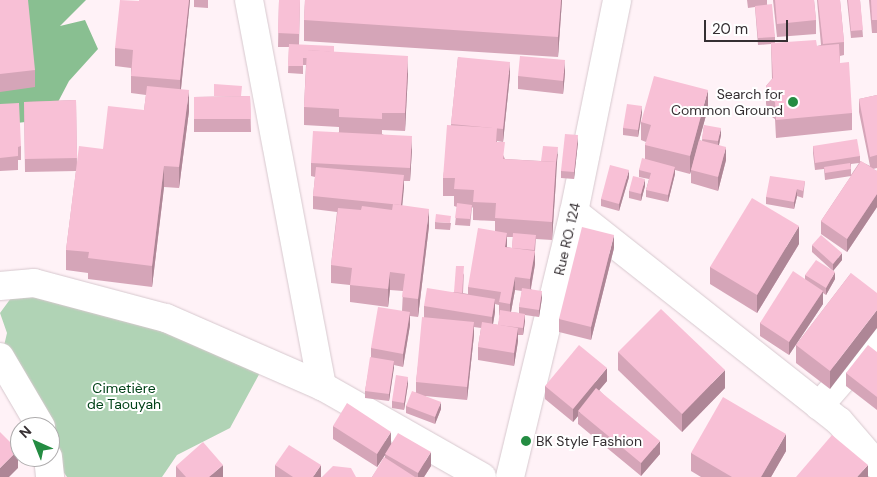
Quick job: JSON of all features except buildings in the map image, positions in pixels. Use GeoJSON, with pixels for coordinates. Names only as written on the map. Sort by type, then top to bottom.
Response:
{"type":"FeatureCollection","features":[{"type":"Feature","properties":{"kind":"street"},"geometry":{"type":"LineString","coordinates":[[249,0],[322,386]]}},
{"type":"Feature","properties":{"kind":"street","name":"Rue RO. 124"},"geometry":{"type":"LineString","coordinates":[[510,477],[574,212],[617,0]]}},
{"type":"Feature","properties":{"kind":"street"},"geometry":{"type":"LineString","coordinates":[[574,212],[839,421],[877,465]]}},
{"type":"Feature","properties":{"kind":"street"},"geometry":{"type":"LineString","coordinates":[[0,286],[34,283],[166,318],[322,386],[482,477]]}},
{"type":"Feature","properties":{"kind":"street"},"geometry":{"type":"LineString","coordinates":[[819,406],[877,339]]}},
{"type":"Feature","properties":{"kind":"street"},"geometry":{"type":"LineString","coordinates":[[0,357],[35,417]]}},
{"type":"Feature","properties":{"kind":"green space"},"geometry":{"type":"Polygon","coordinates":[[[0,0],[86,0],[60,26],[85,20],[98,49],[69,81],[58,102],[42,120],[0,125],[0,0]]]}},
{"type":"Feature","properties":{"kind":"green space","name":"Cimetière de Taouyah"},"geometry":{"type":"Polygon","coordinates":[[[14,294],[46,297],[167,326],[263,367],[230,428],[177,455],[162,477],[67,477],[60,467],[60,417],[43,417],[3,350],[7,333],[0,313],[14,294]]]}},
{"type":"Feature","properties":{"kind":"place","name":"Search for Common Ground"},"geometry":{"type":"Point","coordinates":[793,102]}},
{"type":"Feature","properties":{"kind":"place","name":"BK Style Fashion"},"geometry":{"type":"Point","coordinates":[526,441]}}]}
